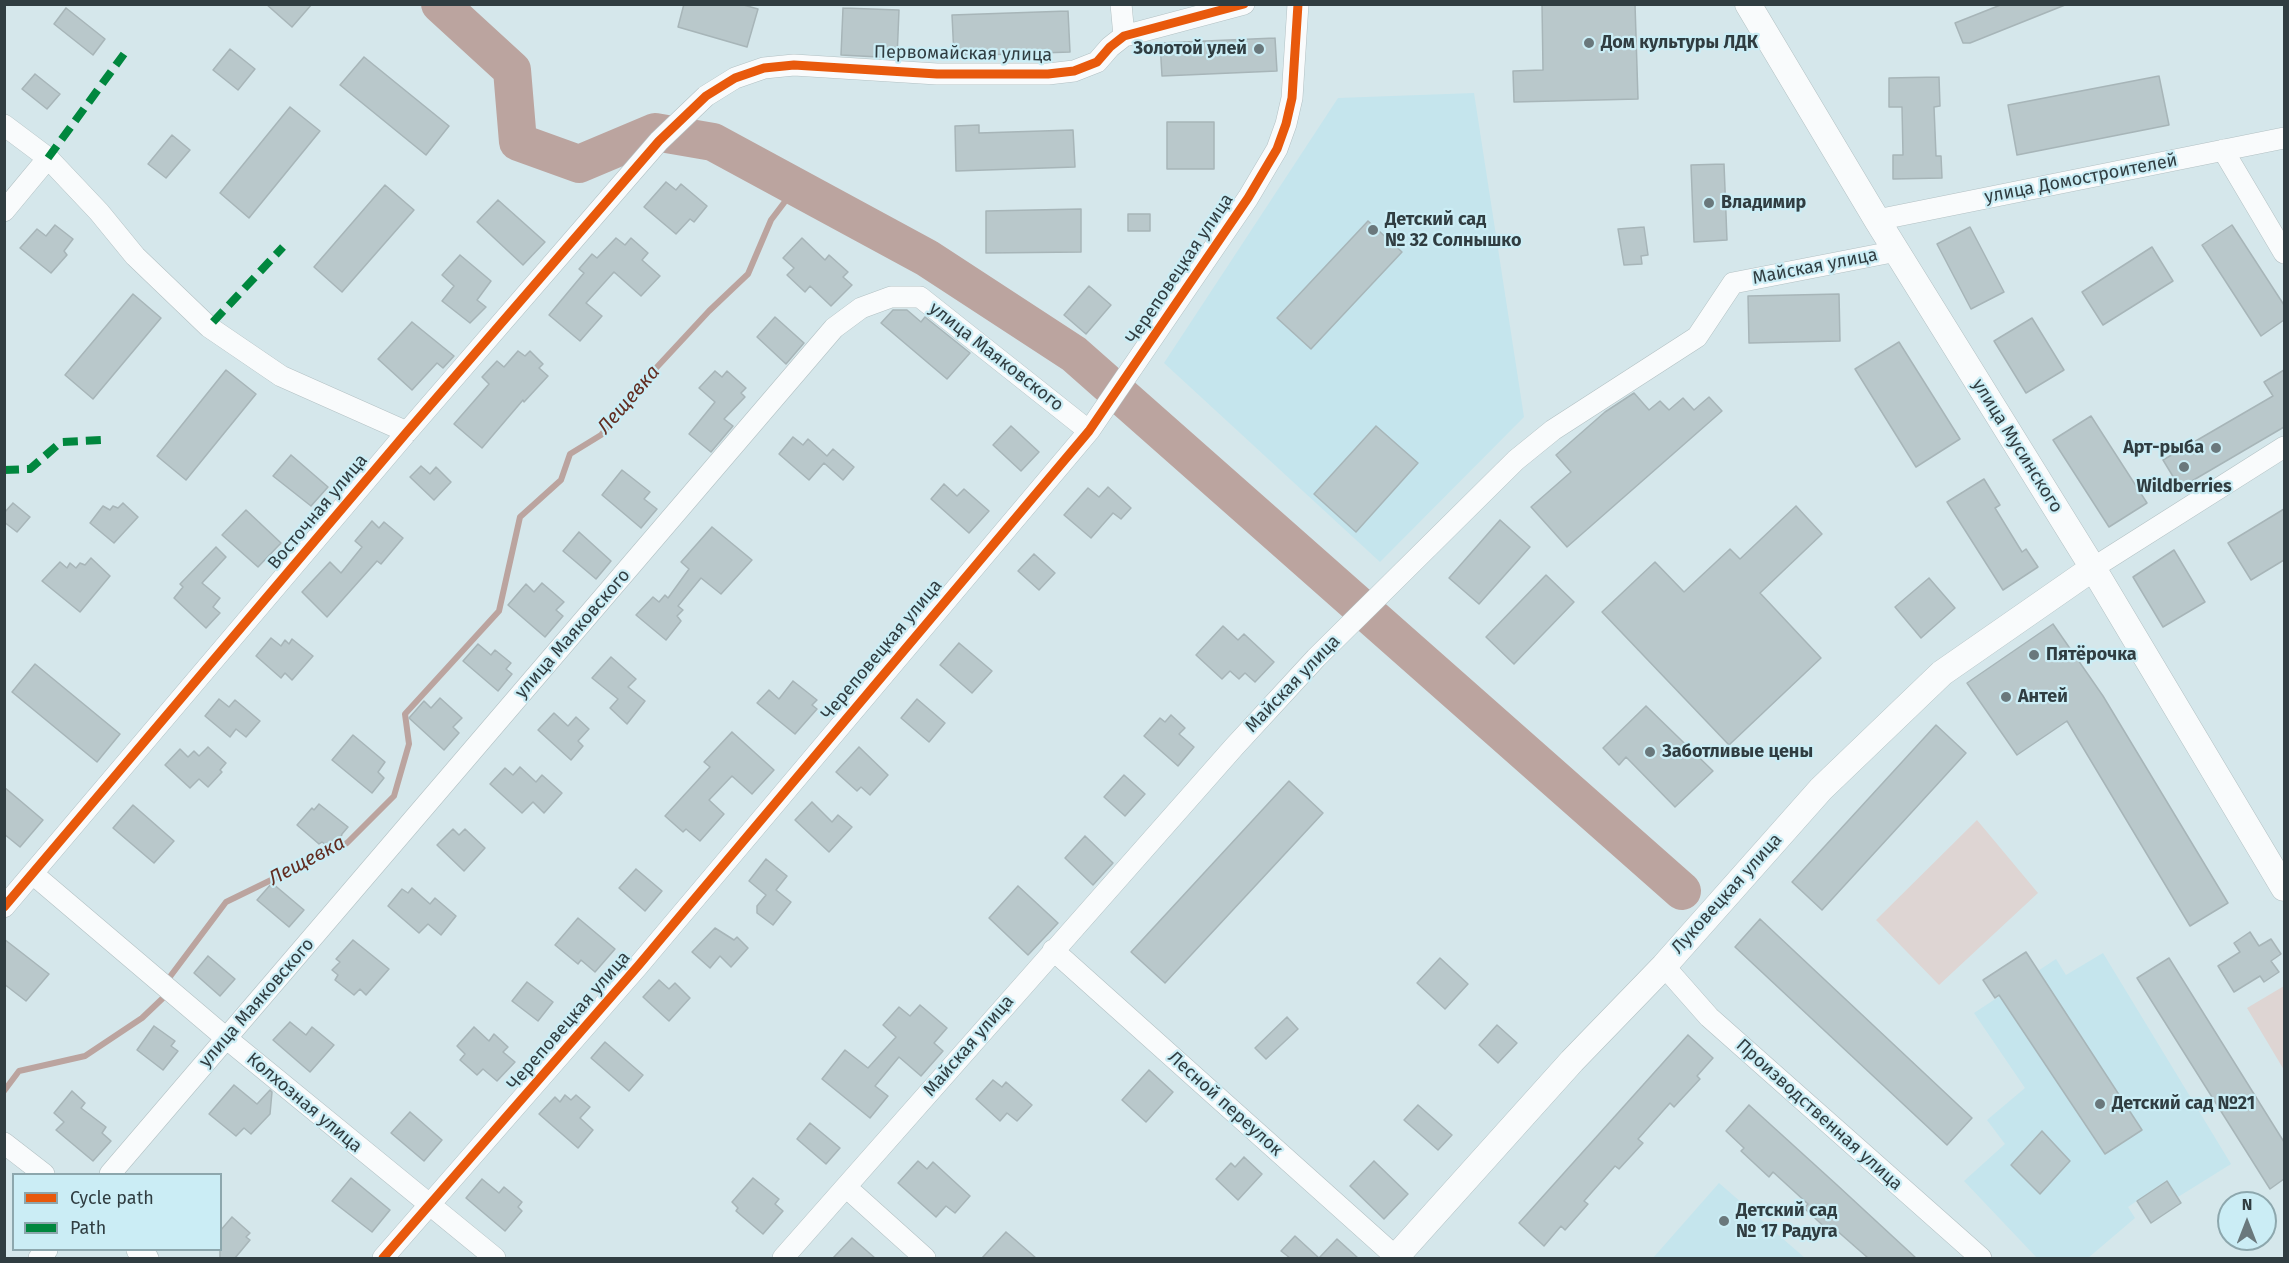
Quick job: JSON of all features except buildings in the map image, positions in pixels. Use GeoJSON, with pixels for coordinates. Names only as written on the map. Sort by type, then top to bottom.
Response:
{"type":"FeatureCollection","features":[{"type":"Feature","properties":{"kind":"street"},"geometry":{"type":"LineString","coordinates":[[1121,4],[1124,36]]}},
{"type":"Feature","properties":{"kind":"street","name":"Первомайская улица"},"geometry":{"type":"LineString","coordinates":[[659,141],[706,96],[735,78],[764,68],[794,64],[937,74],[1048,74],[1074,71],[1097,62],[1124,36],[1244,4]]}},
{"type":"Feature","properties":{"kind":"street","name":"Череповецкая улица"},"geometry":{"type":"LineString","coordinates":[[384,1258],[638,966],[1089,431],[1248,198],[1276,149],[1286,124],[1292,98],[1298,4]]}},
{"type":"Feature","properties":{"kind":"street","name":"улица Мусинского"},"geometry":{"type":"LineString","coordinates":[[1748,4],[1877,220],[2093,568],[2284,888]]}},
{"type":"Feature","properties":{"kind":"street"},"geometry":{"type":"LineString","coordinates":[[4,125],[48,158],[99,212],[135,256],[209,327],[281,376],[407,432]]}},
{"type":"Feature","properties":{"kind":"street","name":"улица Домостроителей"},"geometry":{"type":"LineString","coordinates":[[1877,220],[2284,138]]}},
{"type":"Feature","properties":{"kind":"street","name":"Восточная улица"},"geometry":{"type":"LineString","coordinates":[[4,908],[407,432],[659,141]]}},
{"type":"Feature","properties":{"kind":"street"},"geometry":{"type":"LineString","coordinates":[[2223,150],[2284,253]]}},
{"type":"Feature","properties":{"kind":"street"},"geometry":{"type":"LineString","coordinates":[[4,211],[48,158]]}},
{"type":"Feature","properties":{"kind":"street","name":"Майская улица"},"geometry":{"type":"LineString","coordinates":[[783,1258],[1233,747],[1342,632],[1516,460],[1552,430],[1697,337],[1733,283],[1897,251]]}},
{"type":"Feature","properties":{"kind":"street","name":"улица Маяковского"},"geometry":{"type":"LineString","coordinates":[[111,1173],[834,328],[861,308],[891,297],[920,297],[1089,431]]}},
{"type":"Feature","properties":{"kind":"street"},"geometry":{"type":"LineString","coordinates":[[2093,568],[2284,447]]}},
{"type":"Feature","properties":{"kind":"street","name":"Луковецкая улица"},"geometry":{"type":"LineString","coordinates":[[1396,1258],[1572,1061],[1664,966],[1821,789],[1942,673],[2093,568]]}},
{"type":"Feature","properties":{"kind":"street","name":"Колхозная улица"},"geometry":{"type":"LineString","coordinates":[[33,874],[226,1038],[495,1258]]}},
{"type":"Feature","properties":{"kind":"street","name":"Лесной переулок"},"geometry":{"type":"LineString","coordinates":[[1053,950],[1396,1258]]}},
{"type":"Feature","properties":{"kind":"street","name":"Производственная улица"},"geometry":{"type":"LineString","coordinates":[[1664,966],[1709,1017],[1980,1258]]}},
{"type":"Feature","properties":{"kind":"street"},"geometry":{"type":"LineString","coordinates":[[4,1143],[43,1173]]}},
{"type":"Feature","properties":{"kind":"street"},"geometry":{"type":"LineString","coordinates":[[846,1187],[925,1258]]}},
{"type":"Feature","properties":{"kind":"shaded area","name":"Детский сад № 32 Солнышко"},"geometry":{"type":"Polygon","coordinates":[[[1474,93],[1524,417],[1380,562],[1164,363],[1338,98],[1474,93]]]}},
{"type":"Feature","properties":{"kind":"shaded area"},"geometry":{"type":"Polygon","coordinates":[[[1977,820],[2038,893],[1939,985],[1876,920],[1977,820]]]}},
{"type":"Feature","properties":{"kind":"shaded area","name":"Детский сад №21"},"geometry":{"type":"Polygon","coordinates":[[[2103,953],[2231,1164],[2178,1197],[2166,1181],[2128,1207],[2135,1218],[2088,1258],[2037,1258],[1964,1181],[2005,1144],[1987,1120],[2025,1088],[1974,1013],[2056,959],[2066,975],[2103,953]]]}},
{"type":"Feature","properties":{"kind":"shaded area"},"geometry":{"type":"Polygon","coordinates":[[[2284,986],[2284,1070],[2247,1008],[2284,986]]]}},
{"type":"Feature","properties":{"kind":"shaded area","name":"Детский сад № 17 Радуга"},"geometry":{"type":"Polygon","coordinates":[[[1719,1183],[1805,1258],[1653,1258],[1719,1183]]]}},
{"type":"Feature","properties":{"kind":"waterway"},"geometry":{"type":"LineString","coordinates":[[440,4],[512,70],[518,142],[579,164],[655,132],[713,142],[927,258],[1074,354],[1682,891]]}},
{"type":"Feature","properties":{"kind":"waterway","name":"Лещевка"},"geometry":{"type":"LineString","coordinates":[[169,978],[226,902],[347,843],[394,796],[409,744],[405,714],[499,611],[520,517],[561,480],[570,454],[601,435],[644,381],[709,311],[748,274],[771,220],[796,187]]}},
{"type":"Feature","properties":{"kind":"waterway","name":"Лещевка"},"geometry":{"type":"LineString","coordinates":[[4,1091],[19,1071],[85,1056],[142,1018],[163,998]]}},
{"type":"Feature","properties":{"kind":"marked path"},"geometry":{"type":"LineString","coordinates":[[48,158],[124,54]]}},
{"type":"Feature","properties":{"kind":"marked path"},"geometry":{"type":"LineString","coordinates":[[213,322],[283,247]]}},
{"type":"Feature","properties":{"kind":"marked path"},"geometry":{"type":"LineString","coordinates":[[4,470],[30,469],[61,442],[102,440]]}},
{"type":"Feature","properties":{"kind":"cycle path"},"geometry":{"type":"LineString","coordinates":[[4,907],[407,432],[659,141],[706,96],[735,78],[764,68],[794,65],[937,74],[1048,74],[1074,71],[1097,62],[1124,36],[1244,4]]}},
{"type":"Feature","properties":{"kind":"cycle path"},"geometry":{"type":"LineString","coordinates":[[383,1258],[638,966],[1089,431],[1248,198],[1277,149],[1292,98],[1298,4]]}},
{"type":"Feature","properties":{"kind":"place","name":"Дом культуры ЛДК"},"geometry":{"type":"Point","coordinates":[1589,43]}},
{"type":"Feature","properties":{"kind":"place","name":"Золотой улей"},"geometry":{"type":"Point","coordinates":[1259,49]}},
{"type":"Feature","properties":{"kind":"place","name":"Владимир"},"geometry":{"type":"Point","coordinates":[1709,203]}},
{"type":"Feature","properties":{"kind":"place","name":"Детский сад № 32 Солнышко"},"geometry":{"type":"Point","coordinates":[1373,230]}},
{"type":"Feature","properties":{"kind":"place","name":"Арт-рыба"},"geometry":{"type":"Point","coordinates":[2216,448]}},
{"type":"Feature","properties":{"kind":"place","name":"Wildberries"},"geometry":{"type":"Point","coordinates":[2184,467]}},
{"type":"Feature","properties":{"kind":"place","name":"Пятёрочка"},"geometry":{"type":"Point","coordinates":[2034,655]}},
{"type":"Feature","properties":{"kind":"place","name":"Антей"},"geometry":{"type":"Point","coordinates":[2006,697]}},
{"type":"Feature","properties":{"kind":"place","name":"Заботливые цены"},"geometry":{"type":"Point","coordinates":[1650,752]}},
{"type":"Feature","properties":{"kind":"place","name":"Детский сад №21"},"geometry":{"type":"Point","coordinates":[2100,1104]}},
{"type":"Feature","properties":{"kind":"place","name":"Детский сад № 17 Радуга"},"geometry":{"type":"Point","coordinates":[1724,1221]}}]}
